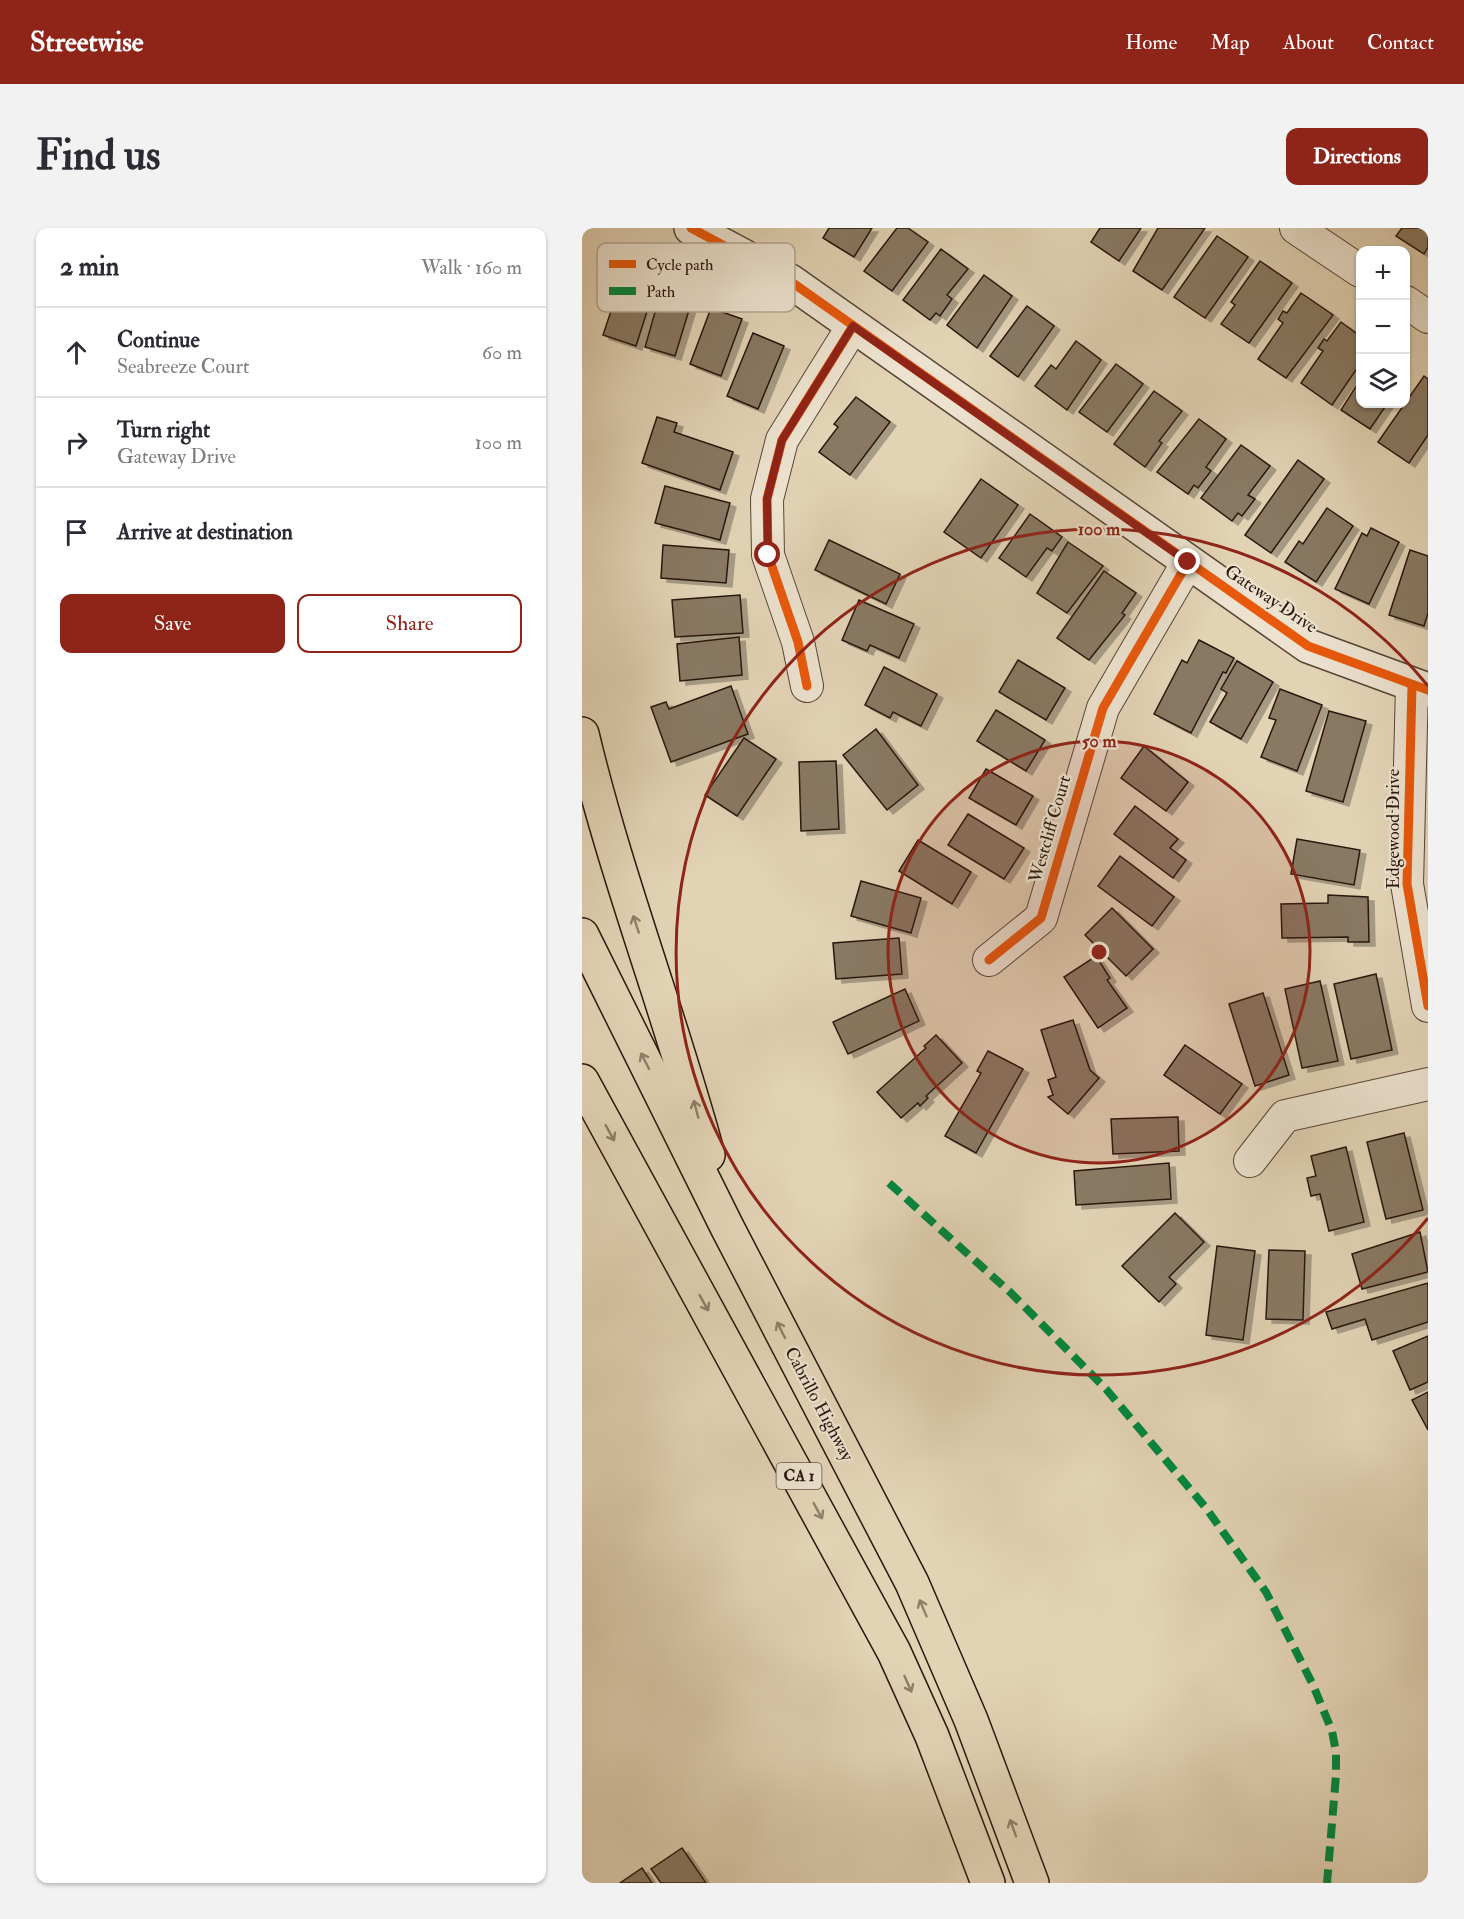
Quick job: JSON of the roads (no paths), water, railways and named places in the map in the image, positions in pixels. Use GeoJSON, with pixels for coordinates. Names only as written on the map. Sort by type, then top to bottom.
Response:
{"type":"FeatureCollection","features":[{"type":"Feature","properties":{"kind":"highway"},"geometry":{"type":"LineString","coordinates":[[582,734],[622,879],[688,1082],[727,1227]]}},
{"type":"Feature","properties":{"kind":"highway","name":"Cabrillo Highway"},"geometry":{"type":"LineString","coordinates":[[582,935],[727,1227],[912,1583],[971,1720],[1032,1883]]}},
{"type":"Feature","properties":{"kind":"highway","name":"CA 1"},"geometry":{"type":"LineString","coordinates":[[582,1081],[894,1652],[932,1737],[988,1883]]}},
{"type":"Feature","properties":{"kind":"street","name":"Gateway Drive"},"geometry":{"type":"LineString","coordinates":[[691,228],[719,243]]}},
{"type":"Feature","properties":{"kind":"street"},"geometry":{"type":"LineString","coordinates":[[1296,228],[1356,268]]}},
{"type":"Feature","properties":{"kind":"street","name":"Gateway Drive"},"geometry":{"type":"LineString","coordinates":[[795,285],[1308,646],[1420,688]]}},
{"type":"Feature","properties":{"kind":"street"},"geometry":{"type":"LineString","coordinates":[[1410,305],[1428,317]]}},
{"type":"Feature","properties":{"kind":"street"},"geometry":{"type":"LineString","coordinates":[[807,686],[798,642],[768,555],[767,499],[782,440],[853,326]]}},
{"type":"Feature","properties":{"kind":"street","name":"Westcliff Court"},"geometry":{"type":"LineString","coordinates":[[989,960],[1041,918],[1103,708],[1188,562]]}},
{"type":"Feature","properties":{"kind":"street","name":"Edgewood Drive"},"geometry":{"type":"LineString","coordinates":[[1420,688],[1407,884],[1428,1006]]}},
{"type":"Feature","properties":{"kind":"street"},"geometry":{"type":"LineString","coordinates":[[1250,1161],[1285,1116],[1428,1084]]}}]}
